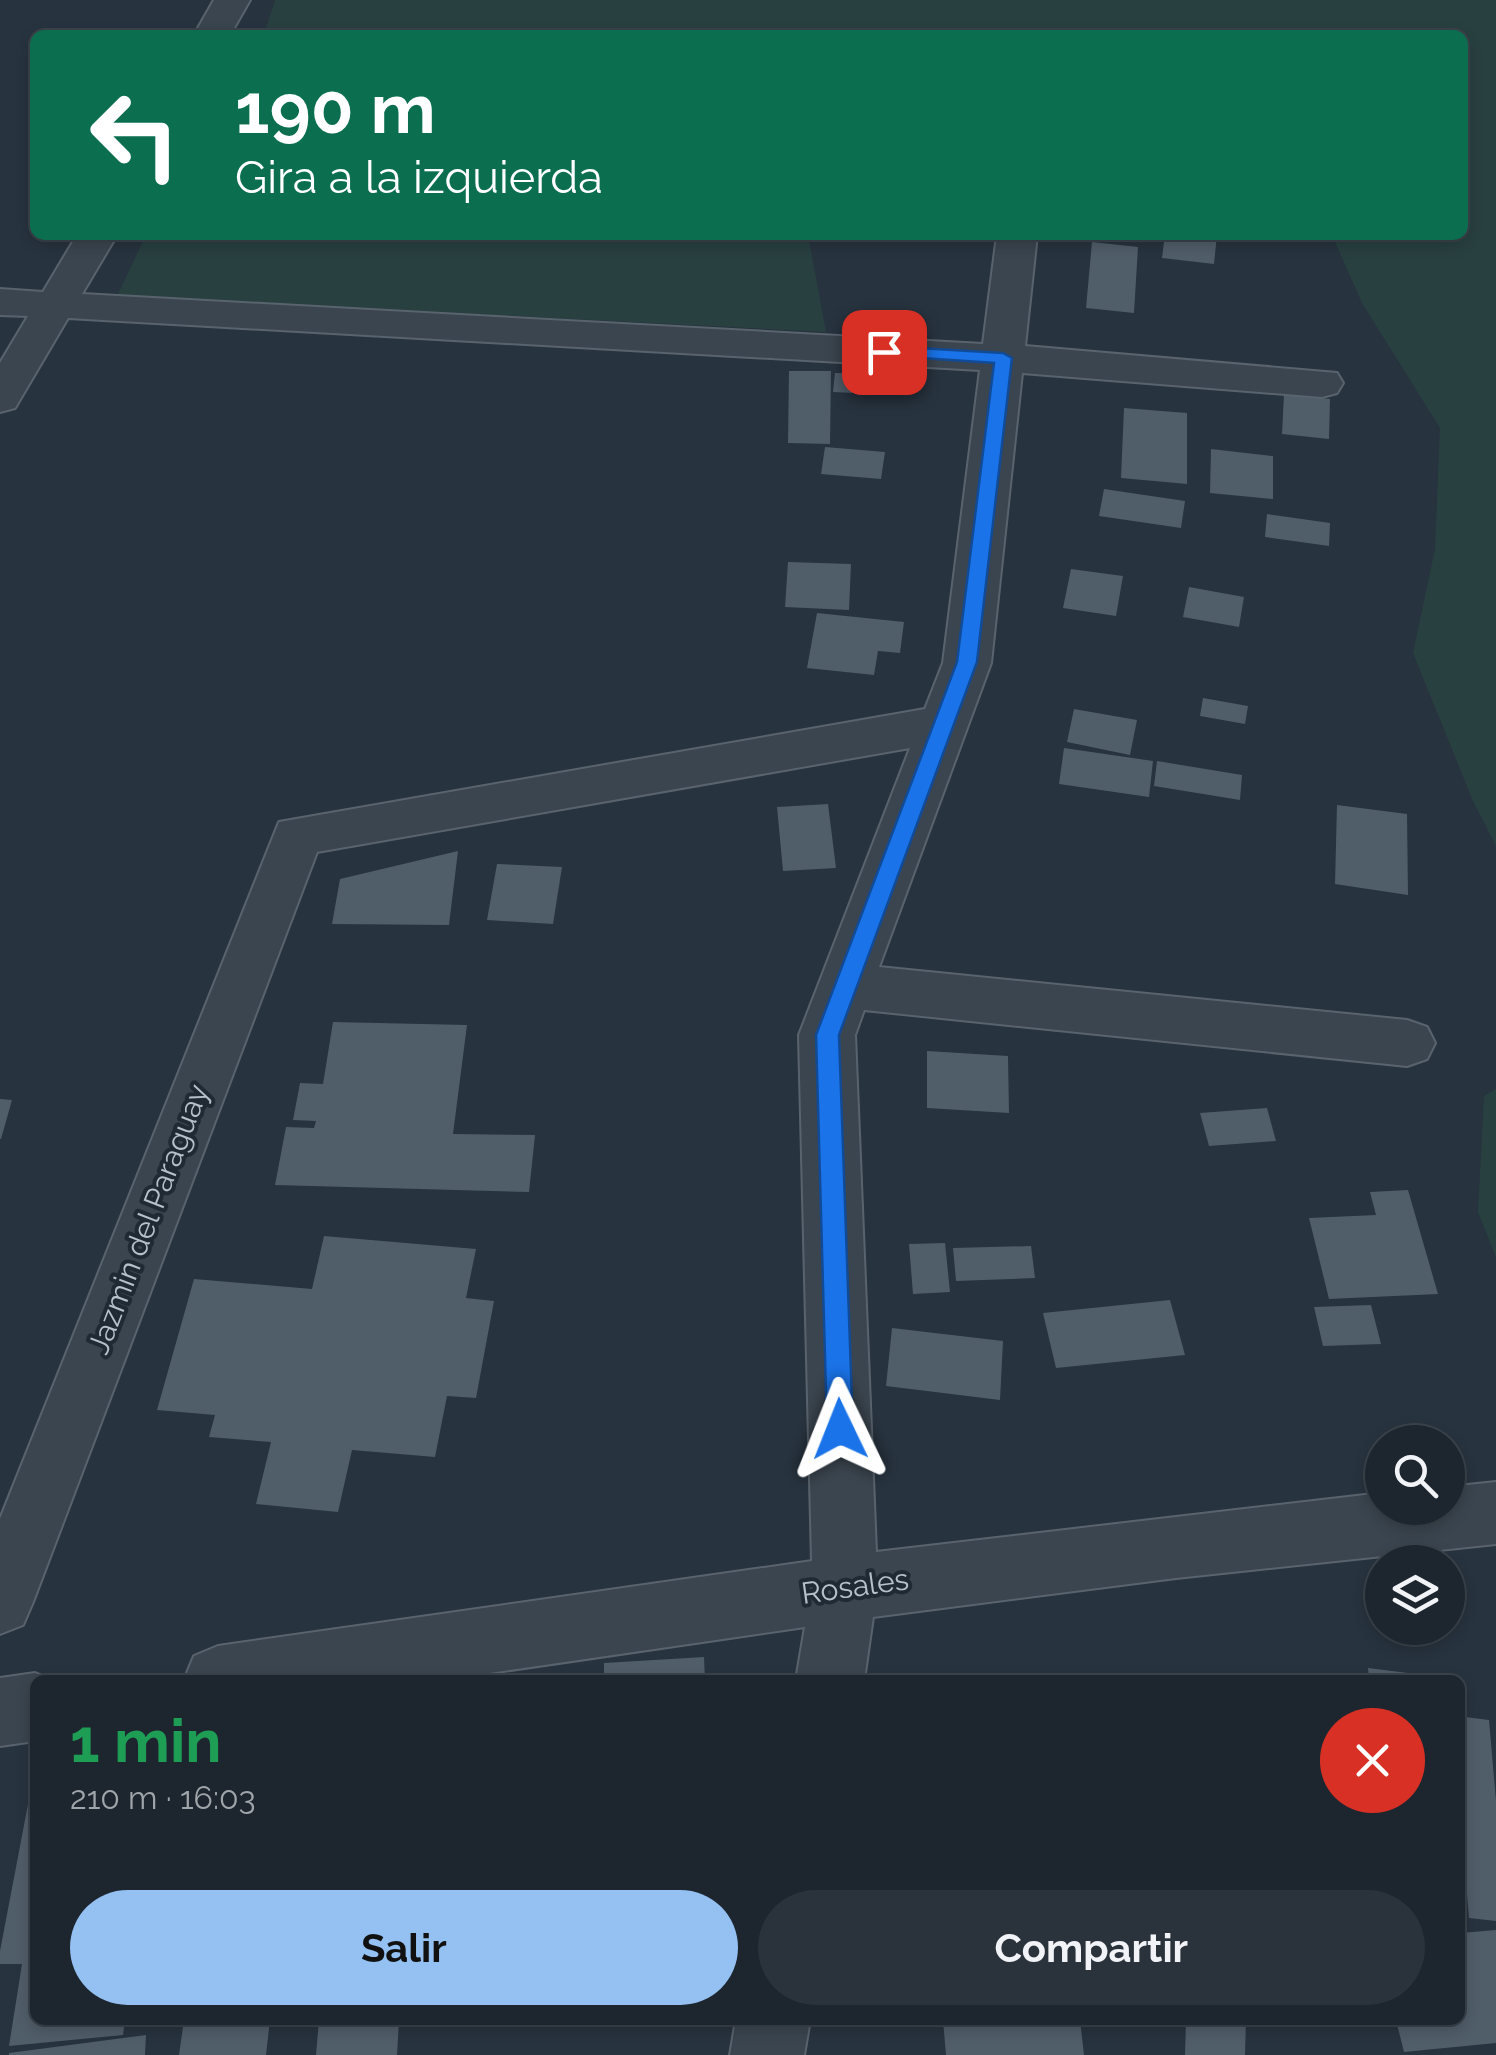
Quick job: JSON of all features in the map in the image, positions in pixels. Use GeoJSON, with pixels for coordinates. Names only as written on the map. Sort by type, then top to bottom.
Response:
{"type":"FeatureCollection","features":[{"type":"Feature","properties":{"kind":"street"},"geometry":{"type":"LineString","coordinates":[[215,30],[232,0]]}},
{"type":"Feature","properties":{"kind":"street"},"geometry":{"type":"LineString","coordinates":[[0,398],[94,240]]}},
{"type":"Feature","properties":{"kind":"street"},"geometry":{"type":"LineString","coordinates":[[831,1675],[845,1587],[827,1035],[967,662],[1016,240]]}},
{"type":"Feature","properties":{"kind":"street"},"geometry":{"type":"LineString","coordinates":[[0,302],[1003,358],[1322,383]]}},
{"type":"Feature","properties":{"kind":"street","name":"Jazmin del Paraguay"},"geometry":{"type":"LineString","coordinates":[[0,1602],[297,836],[944,724]]}},
{"type":"Feature","properties":{"kind":"street"},"geometry":{"type":"LineString","coordinates":[[846,986],[1408,1043]]}},
{"type":"Feature","properties":{"kind":"street","name":"Rosales"},"geometry":{"type":"LineString","coordinates":[[252,1675],[845,1587],[1334,1527],[1496,1513]]}},
{"type":"Feature","properties":{"kind":"street"},"geometry":{"type":"LineString","coordinates":[[0,1712],[30,1708]]}},
{"type":"Feature","properties":{"kind":"street"},"geometry":{"type":"LineString","coordinates":[[767,2055],[772,2025]]}},
{"type":"Feature","properties":{"kind":"green space"},"geometry":{"type":"Polygon","coordinates":[[[275,0],[1496,0],[1496,846],[1473,801],[1413,653],[1435,549],[1440,428],[1362,303],[1334,240],[1468,240],[1468,30],[266,30],[275,0]]]}},
{"type":"Feature","properties":{"kind":"green space"},"geometry":{"type":"Polygon","coordinates":[[[144,240],[809,240],[826,332],[117,296],[144,240]]]}},
{"type":"Feature","properties":{"kind":"green space"},"geometry":{"type":"Polygon","coordinates":[[[1496,1089],[1496,1257],[1478,1212],[1484,1096],[1496,1089]]]}},
{"type":"Feature","properties":{"kind":"building"},"geometry":{"type":"Polygon","coordinates":[[[1148,240],[1216,240],[1214,264],[1162,258],[1164,242],[1148,240]]]}},
{"type":"Feature","properties":{"kind":"building"},"geometry":{"type":"Polygon","coordinates":[[[1092,242],[1138,247],[1134,313],[1086,308],[1092,242]]]}},
{"type":"Feature","properties":{"kind":"building"},"geometry":{"type":"Polygon","coordinates":[[[789,371],[831,371],[830,444],[788,443],[789,371]]]}},
{"type":"Feature","properties":{"kind":"building"},"geometry":{"type":"Polygon","coordinates":[[[835,373],[876,374],[875,394],[833,392],[835,373]]]}},
{"type":"Feature","properties":{"kind":"building"},"geometry":{"type":"Polygon","coordinates":[[[1284,394],[1330,399],[1329,439],[1282,434],[1284,394]]]}},
{"type":"Feature","properties":{"kind":"building"},"geometry":{"type":"Polygon","coordinates":[[[1124,408],[1187,413],[1187,484],[1121,478],[1124,408]]]}},
{"type":"Feature","properties":{"kind":"building"},"geometry":{"type":"Polygon","coordinates":[[[825,447],[885,452],[881,479],[821,474],[825,447]]]}},
{"type":"Feature","properties":{"kind":"building"},"geometry":{"type":"Polygon","coordinates":[[[1211,449],[1273,456],[1273,499],[1210,493],[1211,449]]]}},
{"type":"Feature","properties":{"kind":"building"},"geometry":{"type":"Polygon","coordinates":[[[1104,489],[1185,501],[1181,528],[1099,516],[1104,489]]]}},
{"type":"Feature","properties":{"kind":"building"},"geometry":{"type":"Polygon","coordinates":[[[1267,514],[1330,523],[1329,546],[1265,537],[1267,514]]]}},
{"type":"Feature","properties":{"kind":"building"},"geometry":{"type":"Polygon","coordinates":[[[788,562],[851,564],[849,610],[785,607],[788,562]]]}},
{"type":"Feature","properties":{"kind":"building"},"geometry":{"type":"Polygon","coordinates":[[[1071,569],[1123,576],[1116,616],[1063,608],[1071,569]]]}},
{"type":"Feature","properties":{"kind":"building"},"geometry":{"type":"Polygon","coordinates":[[[1189,587],[1244,597],[1239,627],[1183,617],[1189,587]]]}},
{"type":"Feature","properties":{"kind":"building"},"geometry":{"type":"Polygon","coordinates":[[[817,613],[904,622],[900,653],[878,651],[874,675],[807,668],[817,613]]]}},
{"type":"Feature","properties":{"kind":"building"},"geometry":{"type":"Polygon","coordinates":[[[1203,698],[1248,706],[1245,724],[1200,716],[1203,698]]]}},
{"type":"Feature","properties":{"kind":"building"},"geometry":{"type":"Polygon","coordinates":[[[1074,709],[1137,720],[1130,755],[1067,742],[1074,709]]]}},
{"type":"Feature","properties":{"kind":"building"},"geometry":{"type":"Polygon","coordinates":[[[1064,748],[1153,761],[1149,797],[1059,784],[1064,748]]]}},
{"type":"Feature","properties":{"kind":"building"},"geometry":{"type":"Polygon","coordinates":[[[1157,761],[1242,775],[1240,800],[1154,786],[1157,761]]]}},
{"type":"Feature","properties":{"kind":"building"},"geometry":{"type":"Polygon","coordinates":[[[828,804],[836,868],[783,871],[777,807],[828,804]]]}},
{"type":"Feature","properties":{"kind":"building"},"geometry":{"type":"Polygon","coordinates":[[[1337,805],[1407,814],[1408,895],[1335,884],[1337,805]]]}},
{"type":"Feature","properties":{"kind":"building"},"geometry":{"type":"Polygon","coordinates":[[[458,851],[449,925],[332,924],[340,879],[458,851]]]}},
{"type":"Feature","properties":{"kind":"building"},"geometry":{"type":"Polygon","coordinates":[[[497,864],[562,867],[553,924],[487,920],[497,864]]]}},
{"type":"Feature","properties":{"kind":"building"},"geometry":{"type":"Polygon","coordinates":[[[333,1022],[467,1025],[453,1134],[535,1135],[529,1192],[275,1185],[286,1127],[314,1128],[316,1121],[293,1120],[300,1083],[323,1084],[333,1022]]]}},
{"type":"Feature","properties":{"kind":"building"},"geometry":{"type":"Polygon","coordinates":[[[927,1051],[1008,1056],[1009,1113],[927,1108],[927,1051]]]}},
{"type":"Feature","properties":{"kind":"building"},"geometry":{"type":"Polygon","coordinates":[[[0,1099],[12,1100],[1,1139],[0,1139],[0,1099]]]}},
{"type":"Feature","properties":{"kind":"building"},"geometry":{"type":"Polygon","coordinates":[[[1267,1108],[1276,1141],[1209,1146],[1200,1113],[1267,1108]]]}},
{"type":"Feature","properties":{"kind":"building"},"geometry":{"type":"Polygon","coordinates":[[[1408,1190],[1438,1294],[1329,1299],[1309,1218],[1376,1215],[1370,1192],[1408,1190]]]}},
{"type":"Feature","properties":{"kind":"building"},"geometry":{"type":"Polygon","coordinates":[[[324,1236],[476,1249],[466,1298],[494,1301],[476,1398],[447,1396],[435,1457],[352,1450],[338,1512],[256,1504],[271,1442],[209,1437],[215,1415],[157,1410],[194,1279],[312,1289],[324,1236]]]}},
{"type":"Feature","properties":{"kind":"building"},"geometry":{"type":"Polygon","coordinates":[[[945,1243],[950,1292],[913,1294],[909,1244],[945,1243]]]}},
{"type":"Feature","properties":{"kind":"building"},"geometry":{"type":"Polygon","coordinates":[[[1031,1246],[1035,1278],[956,1281],[953,1248],[1031,1246]]]}},
{"type":"Feature","properties":{"kind":"building"},"geometry":{"type":"Polygon","coordinates":[[[1170,1300],[1185,1355],[1056,1368],[1043,1313],[1170,1300]]]}},
{"type":"Feature","properties":{"kind":"building"},"geometry":{"type":"Polygon","coordinates":[[[1371,1305],[1381,1344],[1323,1346],[1314,1307],[1371,1305]]]}},
{"type":"Feature","properties":{"kind":"building"},"geometry":{"type":"Polygon","coordinates":[[[892,1328],[1003,1341],[1000,1400],[886,1386],[892,1328]]]}},
{"type":"Feature","properties":{"kind":"building"},"geometry":{"type":"Polygon","coordinates":[[[704,1657],[705,1675],[604,1675],[604,1663],[704,1657]]]}},
{"type":"Feature","properties":{"kind":"building"},"geometry":{"type":"Polygon","coordinates":[[[1368,1668],[1424,1675],[1369,1675],[1368,1668]]]}},
{"type":"Feature","properties":{"kind":"building"},"geometry":{"type":"Polygon","coordinates":[[[1465,1717],[1489,1720],[1496,1801],[1496,1921],[1469,1918],[1465,1870],[1465,1717]]]}},
{"type":"Feature","properties":{"kind":"building"},"geometry":{"type":"Polygon","coordinates":[[[30,1794],[30,2025],[124,2025],[123,2035],[9,2046],[22,1964],[0,1964],[30,1794]]]}},
{"type":"Feature","properties":{"kind":"building"},"geometry":{"type":"Polygon","coordinates":[[[1496,1930],[1496,2043],[1404,2052],[1397,2025],[1465,2025],[1465,1933],[1496,1930]]]}},
{"type":"Feature","properties":{"kind":"building"},"geometry":{"type":"Polygon","coordinates":[[[183,2025],[269,2025],[266,2055],[179,2055],[183,2025]]]}},
{"type":"Feature","properties":{"kind":"building"},"geometry":{"type":"Polygon","coordinates":[[[319,2025],[399,2025],[397,2055],[316,2055],[319,2025]]]}},
{"type":"Feature","properties":{"kind":"building"},"geometry":{"type":"Polygon","coordinates":[[[943,2025],[1081,2025],[1084,2055],[946,2055],[943,2025]]]}},
{"type":"Feature","properties":{"kind":"building"},"geometry":{"type":"Polygon","coordinates":[[[1186,2025],[1246,2025],[1245,2055],[1185,2055],[1186,2025]]]}},
{"type":"Feature","properties":{"kind":"building"},"geometry":{"type":"Polygon","coordinates":[[[146,2035],[145,2055],[9,2055],[9,2053],[146,2035]]]}},
{"type":"Feature","properties":{"kind":"route"},"geometry":{"type":"LineString","coordinates":[[840,1429],[827,1035],[967,662],[1003,358],[884,352]]}}]}
